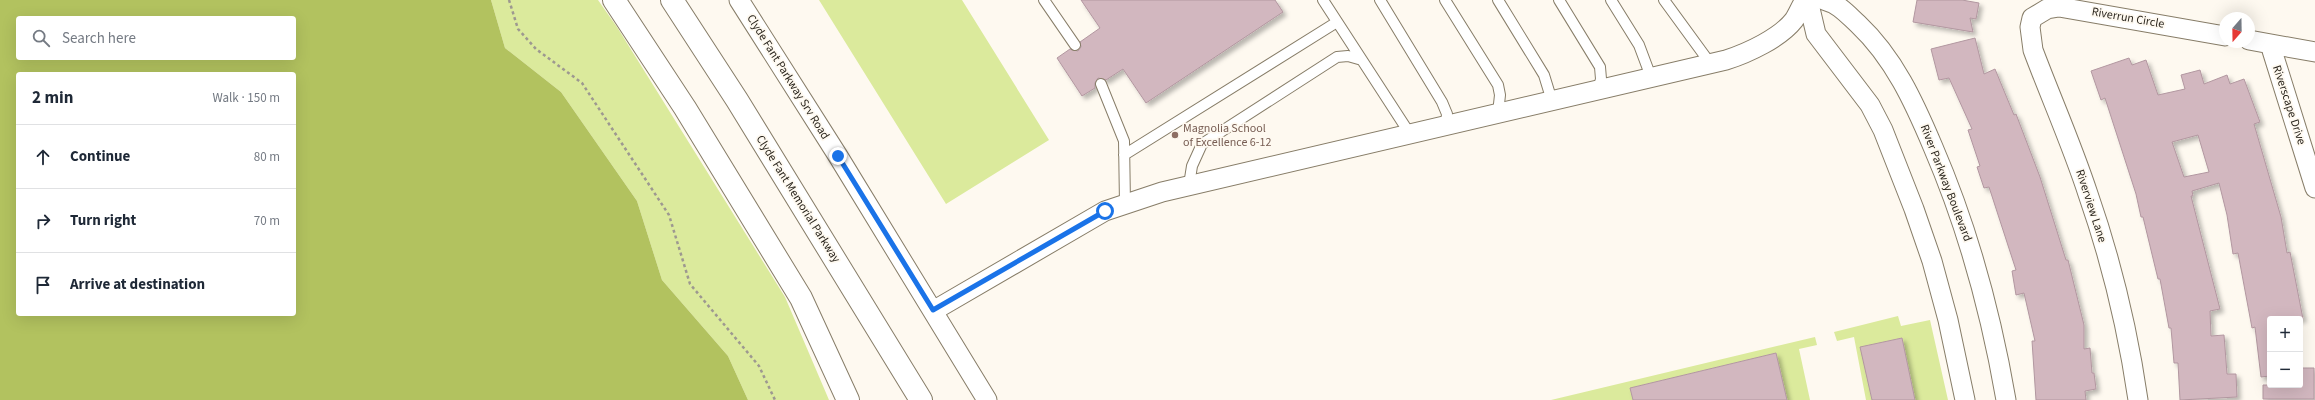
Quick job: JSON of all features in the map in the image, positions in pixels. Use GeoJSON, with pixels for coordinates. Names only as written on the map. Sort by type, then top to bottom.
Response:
{"type":"FeatureCollection","features":[{"type":"Feature","properties":{"kind":"main road"},"geometry":{"type":"LineString","coordinates":[[614,0],[689,114],[801,298],[848,400]]}},
{"type":"Feature","properties":{"kind":"main road","name":"Clyde Fant Memorial Parkway"},"geometry":{"type":"LineString","coordinates":[[672,0],[737,100],[921,400]]}},
{"type":"Feature","properties":{"kind":"street","name":"Clyde Fant Parkway Srv Road"},"geometry":{"type":"LineString","coordinates":[[739,0],[933,310],[987,400]]}},
{"type":"Feature","properties":{"kind":"street"},"geometry":{"type":"LineString","coordinates":[[933,310],[1105,211],[1188,185],[1710,64],[1748,53],[1769,40],[1794,20],[1805,0]]}},
{"type":"Feature","properties":{"kind":"street"},"geometry":{"type":"LineString","coordinates":[[1808,0],[1816,34],[1870,105],[1882,130],[1911,201],[1932,261],[1948,320],[1965,400]]}},
{"type":"Feature","properties":{"kind":"street","name":"River Parkway Boulevard"},"geometry":{"type":"LineString","coordinates":[[1824,0],[1835,3],[1872,38],[1888,57],[1918,112],[1945,175],[1972,253],[1987,308],[2006,400]]}},
{"type":"Feature","properties":{"kind":"street","name":"Riverrun Circle"},"geometry":{"type":"LineString","coordinates":[[2032,18],[2047,9],[2067,8],[2219,35]]}},
{"type":"Feature","properties":{"kind":"street","name":"Riverview Lane"},"geometry":{"type":"LineString","coordinates":[[2032,18],[2030,27],[2034,50],[2086,188],[2110,269],[2128,342],[2138,400]]}},
{"type":"Feature","properties":{"kind":"street"},"geometry":{"type":"LineString","coordinates":[[2255,41],[2315,52]]}},
{"type":"Feature","properties":{"kind":"street","name":"Riverscape Drive"},"geometry":{"type":"LineString","coordinates":[[2270,44],[2315,188]]}},
{"type":"Feature","properties":{"kind":"lane"},"geometry":{"type":"LineString","coordinates":[[1044,0],[1075,45]]}},
{"type":"Feature","properties":{"kind":"lane"},"geometry":{"type":"LineString","coordinates":[[1323,0],[1410,134]]}},
{"type":"Feature","properties":{"kind":"lane"},"geometry":{"type":"LineString","coordinates":[[1380,0],[1442,102],[1446,114],[1446,125]]}},
{"type":"Feature","properties":{"kind":"lane"},"geometry":{"type":"LineString","coordinates":[[1445,0],[1498,85],[1500,95],[1498,113]]}},
{"type":"Feature","properties":{"kind":"lane"},"geometry":{"type":"LineString","coordinates":[[1498,0],[1544,75],[1552,101]]}},
{"type":"Feature","properties":{"kind":"lane"},"geometry":{"type":"LineString","coordinates":[[1559,0],[1600,67],[1601,79],[1598,90]]}},
{"type":"Feature","properties":{"kind":"lane"},"geometry":{"type":"LineString","coordinates":[[1611,0],[1639,45],[1651,77]]}},
{"type":"Feature","properties":{"kind":"lane"},"geometry":{"type":"LineString","coordinates":[[1664,0],[1710,64]]}},
{"type":"Feature","properties":{"kind":"lane"},"geometry":{"type":"LineString","coordinates":[[1124,154],[1337,22]]}},
{"type":"Feature","properties":{"kind":"lane"},"geometry":{"type":"LineString","coordinates":[[1188,185],[1192,166],[1202,144],[1337,57],[1348,56],[1362,60]]}},
{"type":"Feature","properties":{"kind":"lane"},"geometry":{"type":"LineString","coordinates":[[1101,84],[1124,140],[1125,204]]}},
{"type":"Feature","properties":{"kind":"path"},"geometry":{"type":"LineString","coordinates":[[510,0],[518,29],[536,49],[582,83],[586,89],[669,215],[690,284],[759,366],[775,400]]}},
{"type":"Feature","properties":{"kind":"green space"},"geometry":{"type":"Polygon","coordinates":[[[0,0],[491,0],[505,48],[561,92],[637,201],[662,280],[728,356],[748,400],[0,400],[0,0]]]}},
{"type":"Feature","properties":{"kind":"green space"},"geometry":{"type":"Polygon","coordinates":[[[491,0],[598,0],[617,27],[785,297],[829,400],[748,400],[728,356],[662,280],[637,201],[561,92],[505,48],[491,0]]]}},
{"type":"Feature","properties":{"kind":"green space"},"geometry":{"type":"Polygon","coordinates":[[[819,0],[962,0],[1049,140],[946,204],[819,0]]]}},
{"type":"Feature","properties":{"kind":"green space"},"geometry":{"type":"Polygon","coordinates":[[[1898,316],[1901,326],[1930,320],[1948,400],[1915,400],[1902,338],[1861,347],[1872,400],[1866,400],[1854,337],[1837,341],[1834,332],[1898,316]]]}},
{"type":"Feature","properties":{"kind":"green space"},"geometry":{"type":"Polygon","coordinates":[[[1815,337],[1817,345],[1799,349],[1810,400],[1787,400],[1776,353],[1630,388],[1633,400],[1551,400],[1815,337]]]}},
{"type":"Feature","properties":{"kind":"building"},"geometry":{"type":"Polygon","coordinates":[[[1081,0],[1275,0],[1283,12],[1146,103],[1123,69],[1106,80],[1098,78],[1095,83],[1095,88],[1082,96],[1057,58],[1070,49],[1078,51],[1081,47],[1080,42],[1100,28],[1081,0]]]}},
{"type":"Feature","properties":{"kind":"building"},"geometry":{"type":"Polygon","coordinates":[[[1917,0],[1962,0],[1979,3],[1976,19],[1970,18],[1973,32],[1913,22],[1917,0]]]}},
{"type":"Feature","properties":{"kind":"building"},"geometry":{"type":"Polygon","coordinates":[[[1975,38],[1984,74],[1995,69],[2014,115],[2016,114],[2040,177],[2066,260],[2068,260],[2084,325],[2084,349],[2090,348],[2092,373],[2094,373],[2096,389],[2085,391],[2086,400],[2036,400],[2032,341],[2035,341],[2024,293],[2016,295],[2012,271],[2016,270],[1989,187],[1984,188],[1977,167],[1980,166],[1968,130],[1972,129],[1949,78],[1939,80],[1931,49],[1975,38]]]}},
{"type":"Feature","properties":{"kind":"building"},"geometry":{"type":"Polygon","coordinates":[[[2129,58],[2132,65],[2146,60],[2158,95],[2185,89],[2181,75],[2200,70],[2204,84],[2227,75],[2230,84],[2244,79],[2260,122],[2254,124],[2281,217],[2287,253],[2290,252],[2302,316],[2267,316],[2267,376],[2261,377],[2255,327],[2252,328],[2238,253],[2233,254],[2227,215],[2219,183],[2192,191],[2193,196],[2191,196],[2220,309],[2210,311],[2211,336],[2224,335],[2227,374],[2236,374],[2237,397],[2180,400],[2178,363],[2174,363],[2171,328],[2169,328],[2160,279],[2158,279],[2143,217],[2141,217],[2136,194],[2105,98],[2101,100],[2091,71],[2129,58]],[[2198,135],[2172,142],[2184,177],[2209,172],[2198,135]]]}},
{"type":"Feature","properties":{"kind":"building"},"geometry":{"type":"Polygon","coordinates":[[[1902,338],[1915,400],[1872,400],[1860,347],[1902,338]]]}},
{"type":"Feature","properties":{"kind":"building"},"geometry":{"type":"Polygon","coordinates":[[[1776,353],[1787,400],[1633,400],[1630,388],[1776,353]]]}},
{"type":"Feature","properties":{"kind":"building"},"geometry":{"type":"Polygon","coordinates":[[[2303,368],[2314,368],[2314,399],[2263,399],[2263,385],[2267,385],[2267,388],[2303,388],[2303,368]]]}},
{"type":"Feature","properties":{"kind":"place","name":"Magnolia School of Excellence 6-12"},"geometry":{"type":"Point","coordinates":[1175,135]}},
{"type":"Feature","properties":{"kind":"route"},"geometry":{"type":"LineString","coordinates":[[838,156],[933,310],[1105,211]]}}]}
